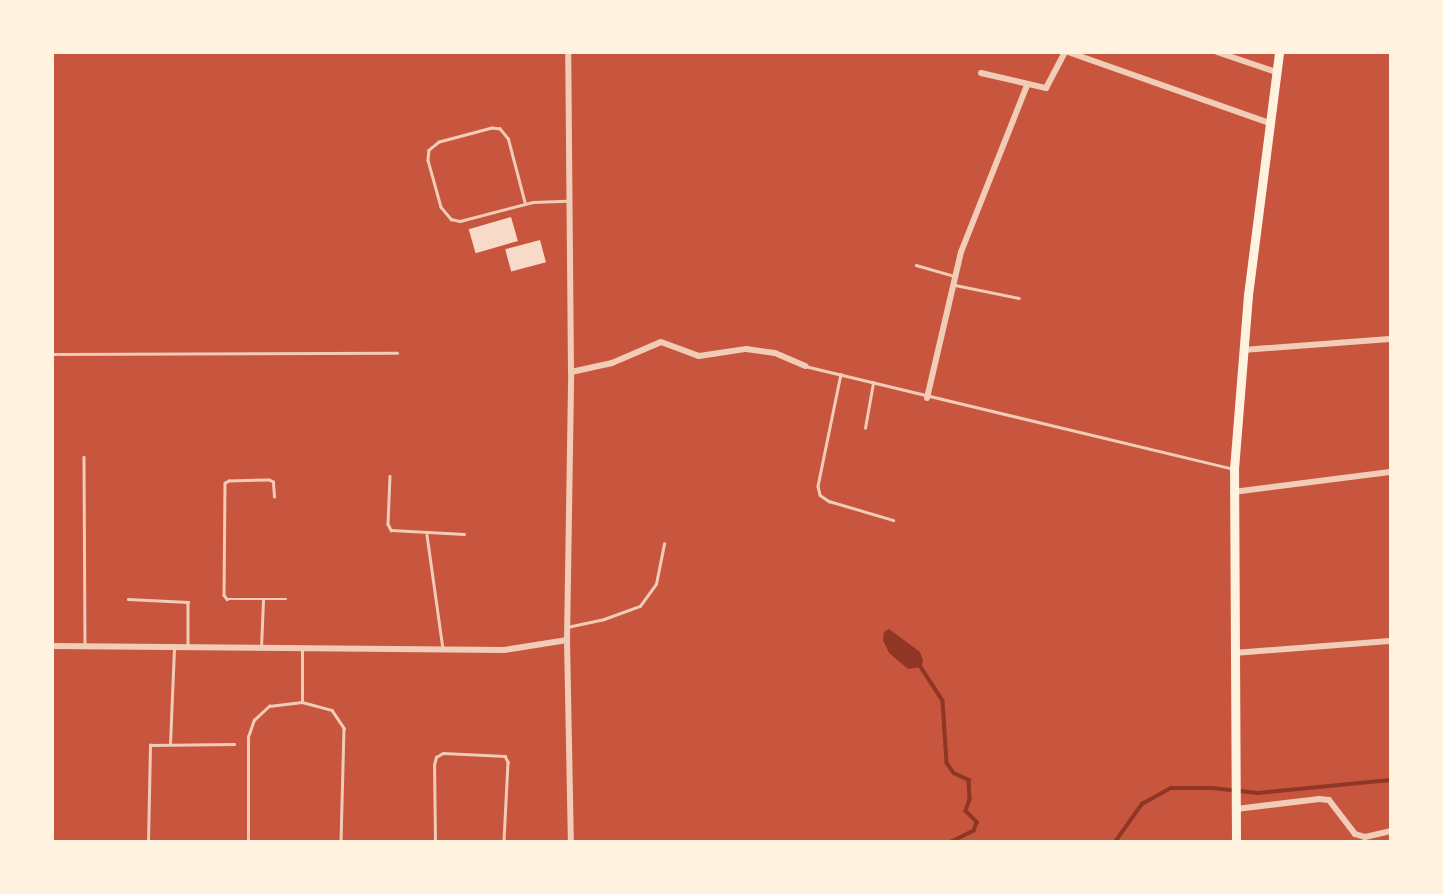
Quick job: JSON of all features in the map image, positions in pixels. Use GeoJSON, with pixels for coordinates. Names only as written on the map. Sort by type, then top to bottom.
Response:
{"type":"FeatureCollection","features":[{"type":"Feature","properties":{"kind":"main road"},"geometry":{"type":"LineString","coordinates":[[1236,842],[1234,469],[1243,350],[1279,52]]}},
{"type":"Feature","properties":{"kind":"street"},"geometry":{"type":"LineString","coordinates":[[568,52],[571,372],[566,640],[570,842]]}},
{"type":"Feature","properties":{"kind":"street"},"geometry":{"type":"LineString","coordinates":[[981,73],[1046,88],[1067,52],[1270,123]]}},
{"type":"Feature","properties":{"kind":"street"},"geometry":{"type":"LineString","coordinates":[[1217,52],[1276,72]]}},
{"type":"Feature","properties":{"kind":"street"},"geometry":{"type":"LineString","coordinates":[[927,398],[961,252],[1027,85]]}},
{"type":"Feature","properties":{"kind":"street"},"geometry":{"type":"LineString","coordinates":[[1243,350],[1391,339]]}},
{"type":"Feature","properties":{"kind":"street"},"geometry":{"type":"LineString","coordinates":[[571,372],[612,362],[661,342],[699,356],[746,349],[775,353],[805,366]]}},
{"type":"Feature","properties":{"kind":"street"},"geometry":{"type":"LineString","coordinates":[[1233,492],[1391,472]]}},
{"type":"Feature","properties":{"kind":"street"},"geometry":{"type":"LineString","coordinates":[[52,646],[503,650],[566,640]]}},
{"type":"Feature","properties":{"kind":"street"},"geometry":{"type":"LineString","coordinates":[[1234,653],[1391,641]]}},
{"type":"Feature","properties":{"kind":"street"},"geometry":{"type":"LineString","coordinates":[[1236,804],[1329,800],[1355,834],[1365,837],[1391,831]]}},
{"type":"Feature","properties":{"kind":"lane"},"geometry":{"type":"LineString","coordinates":[[525,204],[508,139],[500,129],[492,128],[439,142],[429,150],[428,160],[441,207],[451,219],[460,221],[525,204],[569,201]]}},
{"type":"Feature","properties":{"kind":"lane"},"geometry":{"type":"LineString","coordinates":[[916,265],[954,276]]}},
{"type":"Feature","properties":{"kind":"lane"},"geometry":{"type":"LineString","coordinates":[[952,284],[1019,298]]}},
{"type":"Feature","properties":{"kind":"lane"},"geometry":{"type":"LineString","coordinates":[[52,354],[397,353]]}},
{"type":"Feature","properties":{"kind":"lane"},"geometry":{"type":"LineString","coordinates":[[805,366],[927,398],[1234,469]]}},
{"type":"Feature","properties":{"kind":"lane"},"geometry":{"type":"LineString","coordinates":[[841,374],[818,486],[820,495],[829,501],[893,520]]}},
{"type":"Feature","properties":{"kind":"lane"},"geometry":{"type":"LineString","coordinates":[[864,428],[873,383]]}},
{"type":"Feature","properties":{"kind":"lane"},"geometry":{"type":"LineString","coordinates":[[84,457],[85,646]]}},
{"type":"Feature","properties":{"kind":"lane"},"geometry":{"type":"LineString","coordinates":[[390,476],[388,524],[391,530],[464,534]]}},
{"type":"Feature","properties":{"kind":"lane"},"geometry":{"type":"LineString","coordinates":[[274,496],[273,482],[270,480],[229,481],[224,487],[224,595],[227,599],[286,599]]}},
{"type":"Feature","properties":{"kind":"lane"},"geometry":{"type":"LineString","coordinates":[[427,533],[443,649]]}},
{"type":"Feature","properties":{"kind":"lane"},"geometry":{"type":"LineString","coordinates":[[567,627],[604,619],[640,606],[656,584],[664,544]]}},
{"type":"Feature","properties":{"kind":"lane"},"geometry":{"type":"LineString","coordinates":[[128,598],[188,602],[188,647]]}},
{"type":"Feature","properties":{"kind":"lane"},"geometry":{"type":"LineString","coordinates":[[261,648],[263,600]]}},
{"type":"Feature","properties":{"kind":"lane"},"geometry":{"type":"LineString","coordinates":[[170,744],[174,646]]}},
{"type":"Feature","properties":{"kind":"lane"},"geometry":{"type":"LineString","coordinates":[[302,650],[302,702]]}},
{"type":"Feature","properties":{"kind":"lane"},"geometry":{"type":"LineString","coordinates":[[248,842],[248,737],[254,720],[269,706],[302,702],[332,710],[344,728],[341,842]]}},
{"type":"Feature","properties":{"kind":"lane"},"geometry":{"type":"LineString","coordinates":[[148,842],[149,747],[152,744],[234,744]]}},
{"type":"Feature","properties":{"kind":"lane"},"geometry":{"type":"LineString","coordinates":[[435,842],[434,765],[436,757],[443,752],[505,756],[508,762],[504,842]]}},
{"type":"Feature","properties":{"kind":"shaded area"},"geometry":{"type":"Polygon","coordinates":[[[889,629],[920,652],[923,661],[921,667],[908,669],[889,653],[883,640],[884,632],[889,629]]]}},
{"type":"Feature","properties":{"kind":"building"},"geometry":{"type":"Polygon","coordinates":[[[511,217],[518,241],[476,253],[469,229],[511,217]]]}},
{"type":"Feature","properties":{"kind":"building"},"geometry":{"type":"Polygon","coordinates":[[[540,240],[546,262],[511,272],[505,249],[540,240]]]}},
{"type":"Feature","properties":{"kind":"waterway"},"geometry":{"type":"LineString","coordinates":[[921,667],[943,701],[947,763],[954,773],[969,780],[970,800],[966,811],[977,822],[974,831],[951,842]]}},
{"type":"Feature","properties":{"kind":"waterway"},"geometry":{"type":"LineString","coordinates":[[1115,842],[1142,804],[1171,788],[1212,788],[1258,793],[1390,780]]}}]}
